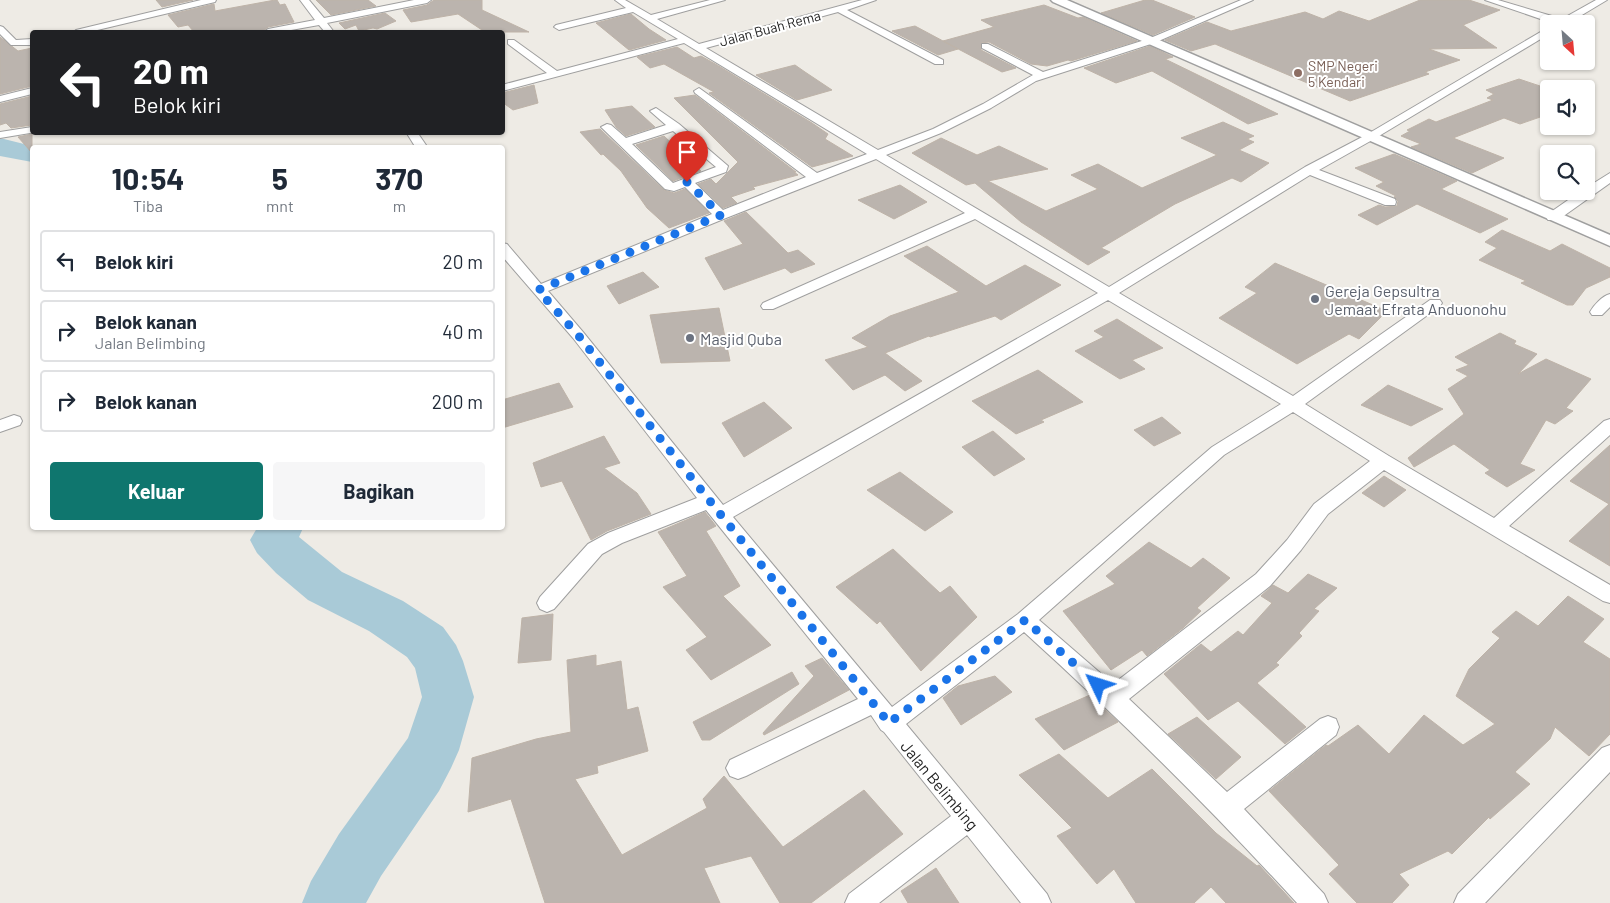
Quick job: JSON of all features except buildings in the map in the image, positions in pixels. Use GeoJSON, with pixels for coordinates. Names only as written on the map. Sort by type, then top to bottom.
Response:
{"type":"FeatureCollection","features":[{"type":"Feature","properties":{"kind":"street"},"geometry":{"type":"LineString","coordinates":[[87,30],[212,0]]}},
{"type":"Feature","properties":{"kind":"street"},"geometry":{"type":"LineString","coordinates":[[306,0],[328,30]]}},
{"type":"Feature","properties":{"kind":"street"},"geometry":{"type":"LineString","coordinates":[[279,30],[427,0]]}},
{"type":"Feature","properties":{"kind":"street"},"geometry":{"type":"LineString","coordinates":[[619,0],[1293,404],[1383,461],[1610,595]]}},
{"type":"Feature","properties":{"kind":"street"},"geometry":{"type":"LineString","coordinates":[[650,18],[721,0]]}},
{"type":"Feature","properties":{"kind":"street","name":"Jalan Buah Rema"},"geometry":{"type":"LineString","coordinates":[[505,87],[554,74],[691,44],[872,0]]}},
{"type":"Feature","properties":{"kind":"street"},"geometry":{"type":"LineString","coordinates":[[1057,0],[1610,241]]}},
{"type":"Feature","properties":{"kind":"street"},"geometry":{"type":"LineString","coordinates":[[1489,0],[1540,16]]}},
{"type":"Feature","properties":{"kind":"street"},"geometry":{"type":"LineString","coordinates":[[538,290],[721,215],[937,131],[967,117],[1041,75],[1151,41],[1240,1]]}},
{"type":"Feature","properties":{"kind":"street"},"geometry":{"type":"LineString","coordinates":[[1578,15],[1605,2]]}},
{"type":"Feature","properties":{"kind":"street"},"geometry":{"type":"LineString","coordinates":[[559,27],[635,9]]}},
{"type":"Feature","properties":{"kind":"street"},"geometry":{"type":"LineString","coordinates":[[839,9],[939,62]]}},
{"type":"Feature","properties":{"kind":"street"},"geometry":{"type":"LineString","coordinates":[[0,29],[14,43],[30,42]]}},
{"type":"Feature","properties":{"kind":"street"},"geometry":{"type":"LineString","coordinates":[[547,602],[595,550],[614,538],[716,508],[1109,293],[1309,170],[1370,137],[1540,35]]}},
{"type":"Feature","properties":{"kind":"street"},"geometry":{"type":"LineString","coordinates":[[511,42],[554,74]]}},
{"type":"Feature","properties":{"kind":"street"},"geometry":{"type":"LineString","coordinates":[[985,46],[1041,75]]}},
{"type":"Feature","properties":{"kind":"street"},"geometry":{"type":"LineString","coordinates":[[699,91],[815,178]]}},
{"type":"Feature","properties":{"kind":"street"},"geometry":{"type":"LineString","coordinates":[[0,99],[30,92]]}},
{"type":"Feature","properties":{"kind":"street"},"geometry":{"type":"LineString","coordinates":[[607,128],[669,186],[674,187],[723,168],[656,111]]}},
{"type":"Feature","properties":{"kind":"street"},"geometry":{"type":"LineString","coordinates":[[623,143],[675,126]]}},
{"type":"Feature","properties":{"kind":"street"},"geometry":{"type":"LineString","coordinates":[[0,135],[30,130]]}},
{"type":"Feature","properties":{"kind":"street"},"geometry":{"type":"LineString","coordinates":[[1309,170],[1390,202]]}},
{"type":"Feature","properties":{"kind":"street"},"geometry":{"type":"LineString","coordinates":[[1553,217],[1610,178]]}},
{"type":"Feature","properties":{"kind":"street"},"geometry":{"type":"LineString","coordinates":[[687,182],[721,215]]}},
{"type":"Feature","properties":{"kind":"street"},"geometry":{"type":"LineString","coordinates":[[768,306],[975,214]]}},
{"type":"Feature","properties":{"kind":"street","name":"Jalan Belimbing"},"geometry":{"type":"LineString","coordinates":[[505,251],[578,335],[889,723],[1038,903]]}},
{"type":"Feature","properties":{"kind":"street"},"geometry":{"type":"LineString","coordinates":[[1597,312],[1610,298]]}},
{"type":"Feature","properties":{"kind":"street"},"geometry":{"type":"LineString","coordinates":[[889,723],[1025,620],[1218,451],[1293,404],[1435,304]]}},
{"type":"Feature","properties":{"kind":"street"},"geometry":{"type":"LineString","coordinates":[[1495,528],[1610,425]]}},
{"type":"Feature","properties":{"kind":"street"},"geometry":{"type":"LineString","coordinates":[[1113,698],[1263,580],[1294,545],[1321,509],[1383,461]]}},
{"type":"Feature","properties":{"kind":"street"},"geometry":{"type":"LineString","coordinates":[[1025,620],[1113,698],[1226,808],[1315,903]]}},
{"type":"Feature","properties":{"kind":"street"},"geometry":{"type":"LineString","coordinates":[[738,768],[873,703]]}},
{"type":"Feature","properties":{"kind":"street"},"geometry":{"type":"LineString","coordinates":[[1226,808],[1328,727]]}},
{"type":"Feature","properties":{"kind":"street"},"geometry":{"type":"LineString","coordinates":[[1466,903],[1610,756]]}},
{"type":"Feature","properties":{"kind":"street"},"geometry":{"type":"LineString","coordinates":[[858,903],[968,818]]}},
{"type":"Feature","properties":{"kind":"waterway"},"geometry":{"type":"LineString","coordinates":[[0,146],[12,151],[30,154]]}},
{"type":"Feature","properties":{"kind":"waterway"},"geometry":{"type":"LineString","coordinates":[[280,530],[273,540],[292,560],[325,586],[386,616],[425,642],[438,661],[448,697],[432,750],[419,772],[360,855],[333,903]]}},
{"type":"Feature","properties":{"kind":"place","name":"SMP Negeri 5 Kendari"},"geometry":{"type":"Point","coordinates":[1298,73]}},
{"type":"Feature","properties":{"kind":"place","name":"Gereja Gepsultra Jemaat Efrata Anduonohu"},"geometry":{"type":"Point","coordinates":[1315,299]}},
{"type":"Feature","properties":{"kind":"place","name":"Masjid Quba"},"geometry":{"type":"Point","coordinates":[690,338]}},
{"type":"Feature","properties":{"kind":"route"},"geometry":{"type":"LineString","coordinates":[[687,182],[721,215],[538,290],[578,335],[889,723],[1025,620],[1098,685]]}}]}
